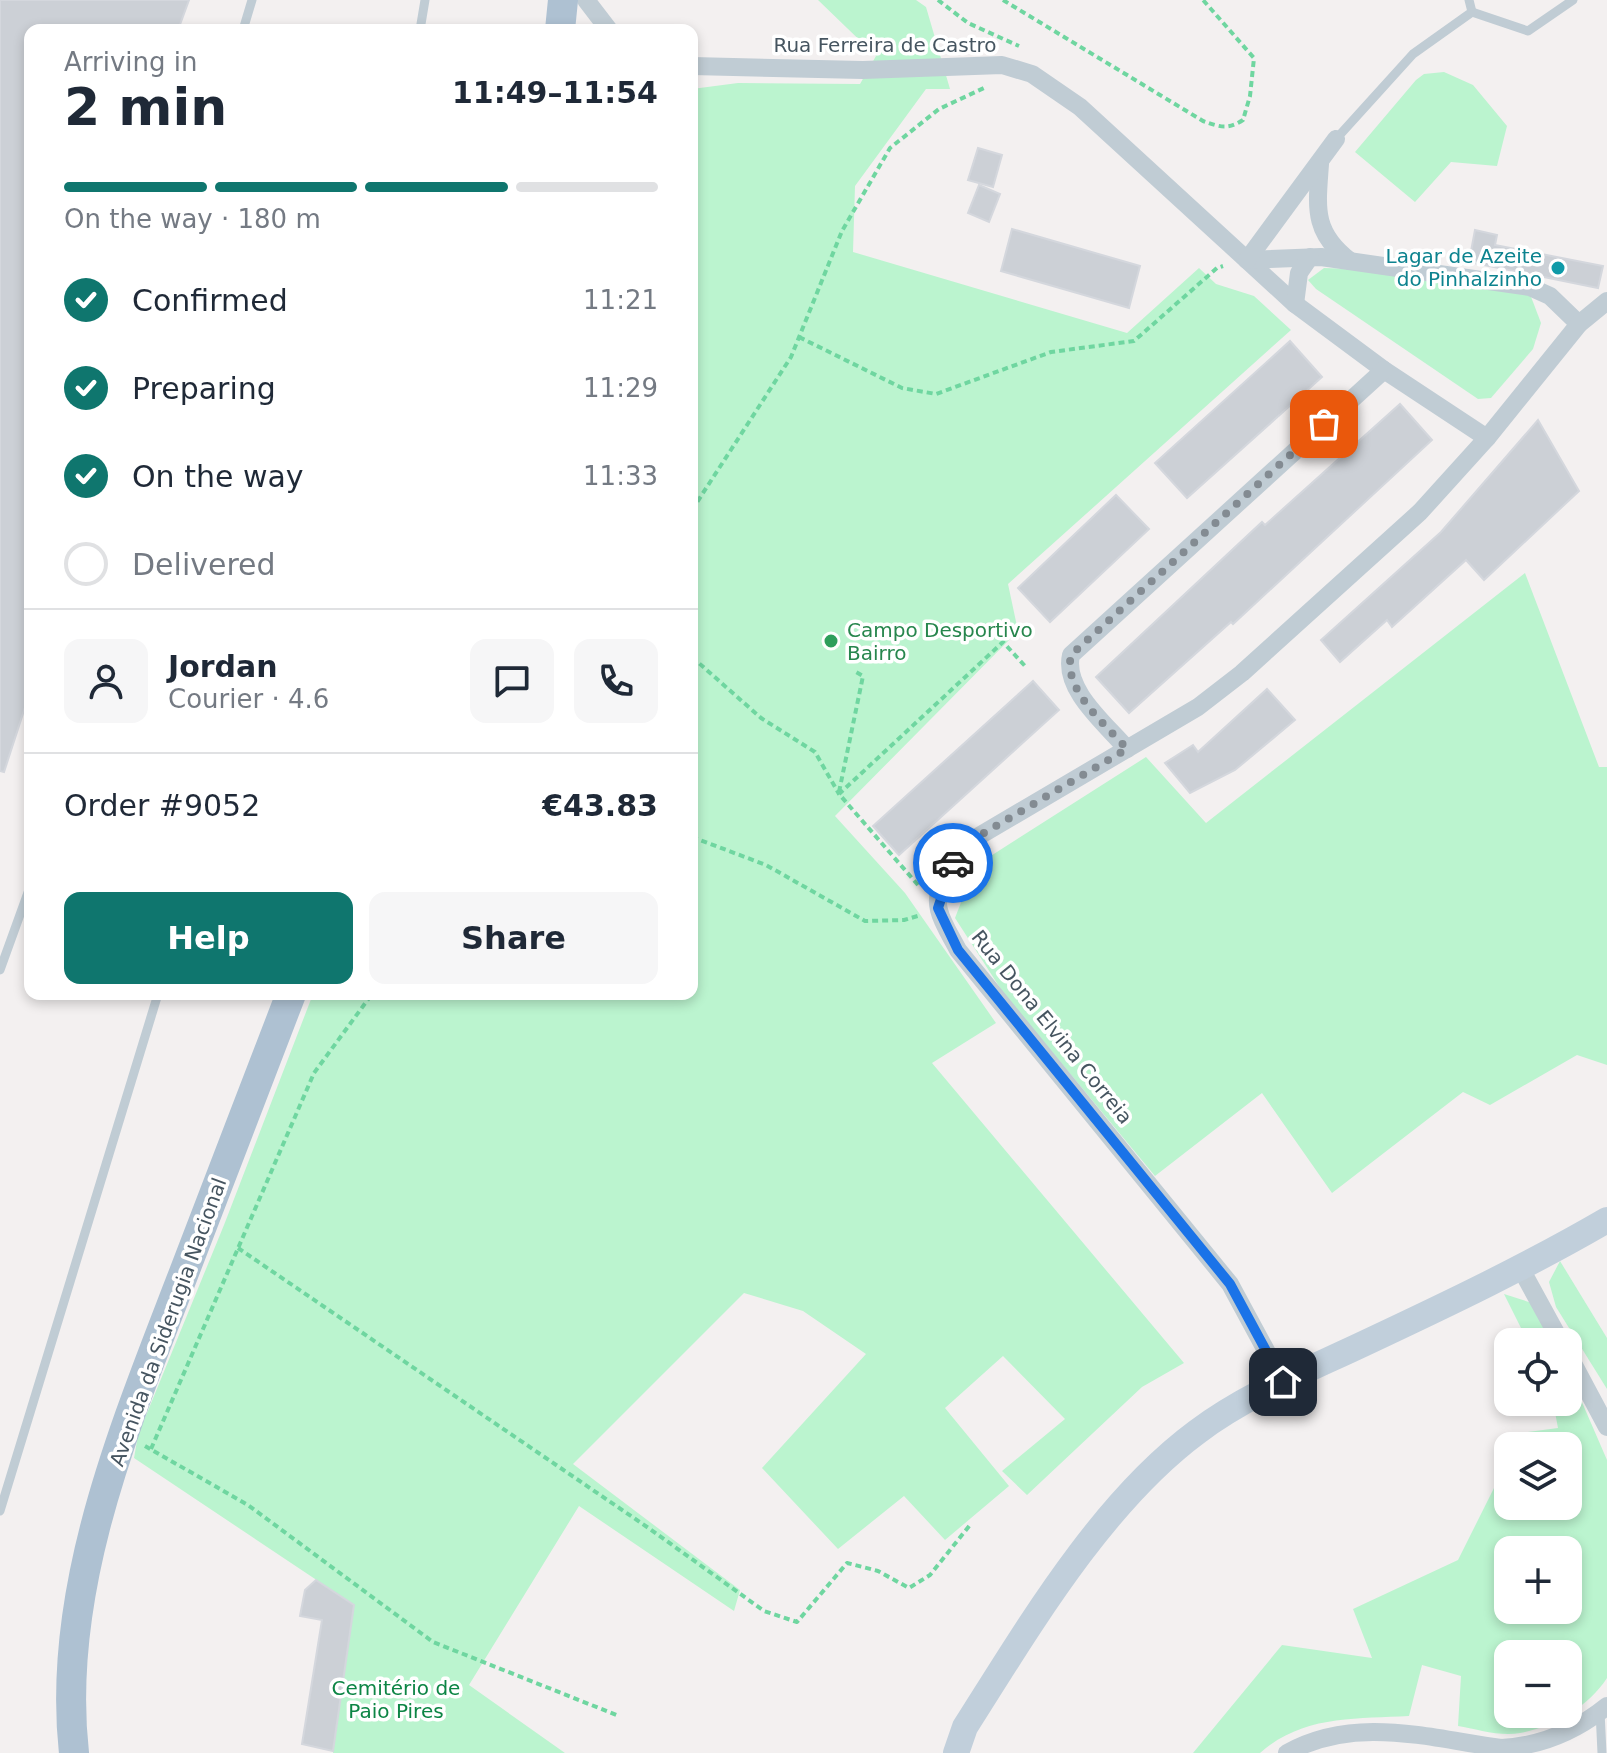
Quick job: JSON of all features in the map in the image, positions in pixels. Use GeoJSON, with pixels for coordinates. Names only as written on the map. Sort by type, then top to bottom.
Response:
{"type":"FeatureCollection","features":[{"type":"Feature","properties":{"kind":"main road"},"geometry":{"type":"LineString","coordinates":[[561,24],[563,0]]}},
{"type":"Feature","properties":{"kind":"main road","name":"Avenida da Siderugia Nacional"},"geometry":{"type":"LineString","coordinates":[[74,1753],[71,1730],[76,1611],[121,1435],[289,1000]]}},
{"type":"Feature","properties":{"kind":"street"},"geometry":{"type":"LineString","coordinates":[[586,0],[604,24]]}},
{"type":"Feature","properties":{"kind":"street","name":"Rua Ferreira de Castro"},"geometry":{"type":"LineString","coordinates":[[698,66],[863,70],[1002,65],[1032,74],[1080,107],[1295,304],[1384,370],[1487,438]]}},
{"type":"Feature","properties":{"kind":"street"},"geometry":{"type":"LineString","coordinates":[[1247,260],[1336,139]]}},
{"type":"Feature","properties":{"kind":"street"},"geometry":{"type":"LineString","coordinates":[[1320,162],[1317,213],[1321,228],[1335,249],[1350,261]]}},
{"type":"Feature","properties":{"kind":"street"},"geometry":{"type":"LineString","coordinates":[[1247,260],[1310,257],[1530,287],[1550,296],[1579,324]]}},
{"type":"Feature","properties":{"kind":"street"},"geometry":{"type":"LineString","coordinates":[[1295,304],[1299,273],[1310,257]]}},
{"type":"Feature","properties":{"kind":"street"},"geometry":{"type":"LineString","coordinates":[[929,912],[957,856],[979,836],[1198,707],[1242,673],[1420,512],[1487,438],[1579,324],[1607,301]]}},
{"type":"Feature","properties":{"kind":"street"},"geometry":{"type":"LineString","coordinates":[[1127,749],[1075,687],[1069,674],[1071,655],[1384,370]]}},
{"type":"Feature","properties":{"kind":"street","name":"Rua Dona Elvina Correia"},"geometry":{"type":"LineString","coordinates":[[929,912],[1230,1284],[1283,1382]]}},
{"type":"Feature","properties":{"kind":"street"},"geometry":{"type":"LineString","coordinates":[[956,1753],[965,1727],[1060,1579],[1148,1476],[1197,1431],[1283,1382],[1521,1269],[1607,1220]]}},
{"type":"Feature","properties":{"kind":"street"},"geometry":{"type":"LineString","coordinates":[[1521,1269],[1553,1328]]}},
{"type":"Feature","properties":{"kind":"street"},"geometry":{"type":"LineString","coordinates":[[1582,1380],[1607,1427]]}},
{"type":"Feature","properties":{"kind":"street"},"geometry":{"type":"LineString","coordinates":[[1287,1753],[1321,1737],[1368,1729],[1501,1748],[1522,1747],[1571,1730],[1604,1708]]}},
{"type":"Feature","properties":{"kind":"lane"},"geometry":{"type":"LineString","coordinates":[[245,24],[252,0]]}},
{"type":"Feature","properties":{"kind":"lane"},"geometry":{"type":"LineString","coordinates":[[421,24],[425,0]]}},
{"type":"Feature","properties":{"kind":"lane"},"geometry":{"type":"LineString","coordinates":[[1469,0],[1472,12]]}},
{"type":"Feature","properties":{"kind":"lane"},"geometry":{"type":"LineString","coordinates":[[1472,12],[1528,31],[1573,0]]}},
{"type":"Feature","properties":{"kind":"lane"},"geometry":{"type":"LineString","coordinates":[[1336,139],[1413,54],[1472,12]]}},
{"type":"Feature","properties":{"kind":"lane"},"geometry":{"type":"LineString","coordinates":[[0,970],[24,904]]}},
{"type":"Feature","properties":{"kind":"lane"},"geometry":{"type":"LineString","coordinates":[[0,1511],[156,1000]]}},
{"type":"Feature","properties":{"kind":"lane"},"geometry":{"type":"LineString","coordinates":[[1602,1753],[1604,1708]]}},
{"type":"Feature","properties":{"kind":"path"},"geometry":{"type":"LineString","coordinates":[[938,0],[977,28],[1029,52]]}},
{"type":"Feature","properties":{"kind":"path"},"geometry":{"type":"LineString","coordinates":[[1003,0],[1203,121],[1221,128],[1232,127],[1243,120],[1250,96],[1254,58],[1203,0]]}},
{"type":"Feature","properties":{"kind":"path"},"geometry":{"type":"LineString","coordinates":[[698,501],[791,357],[842,231],[890,148],[939,109],[1021,71]]}},
{"type":"Feature","properties":{"kind":"path"},"geometry":{"type":"LineString","coordinates":[[799,337],[902,388],[936,394],[1051,352],[1134,341],[1217,268],[1247,260]]}},
{"type":"Feature","properties":{"kind":"path"},"geometry":{"type":"LineString","coordinates":[[839,794],[1003,642],[1025,666]]}},
{"type":"Feature","properties":{"kind":"path"},"geometry":{"type":"LineString","coordinates":[[698,662],[761,718],[815,752],[839,794],[929,912],[904,920],[865,921],[766,865],[698,839]]}},
{"type":"Feature","properties":{"kind":"path"},"geometry":{"type":"LineString","coordinates":[[839,794],[863,676],[856,672]]}},
{"type":"Feature","properties":{"kind":"path"},"geometry":{"type":"LineString","coordinates":[[368,1000],[314,1073],[151,1449],[248,1505],[433,1642],[619,1716]]}},
{"type":"Feature","properties":{"kind":"path"},"geometry":{"type":"LineString","coordinates":[[238,1248],[638,1520],[764,1611],[797,1622],[847,1563],[878,1571],[909,1588],[930,1575],[970,1525]]}},
{"type":"Feature","properties":{"kind":"green space","name":"Cemitério de Paio Pires"},"geometry":{"type":"Polygon","coordinates":[[[818,0],[916,0],[926,7],[950,89],[926,89],[855,186],[853,252],[1127,333],[1199,268],[1216,284],[1254,296],[1291,330],[1008,584],[1018,631],[835,816],[905,893],[996,1023],[932,1063],[1184,1363],[1142,1387],[1027,1495],[1002,1471],[1065,1419],[1003,1356],[945,1408],[1009,1486],[945,1540],[904,1496],[838,1549],[762,1468],[866,1354],[803,1311],[744,1293],[573,1464],[740,1590],[734,1611],[579,1506],[469,1685],[565,1753],[333,1753],[354,1605],[134,1458],[138,1435],[224,1225],[311,1000],[698,1000],[698,88],[738,83],[860,84],[876,56],[818,0]]]}},
{"type":"Feature","properties":{"kind":"green space"},"geometry":{"type":"Polygon","coordinates":[[[1444,72],[1473,85],[1507,126],[1497,166],[1451,162],[1415,202],[1355,152],[1416,80],[1424,74],[1444,72]]]}},
{"type":"Feature","properties":{"kind":"green space"},"geometry":{"type":"Polygon","coordinates":[[[1324,268],[1411,271],[1530,294],[1541,323],[1533,349],[1491,398],[1478,399],[1316,289],[1308,280],[1324,268]]]}},
{"type":"Feature","properties":{"kind":"green space"},"geometry":{"type":"Polygon","coordinates":[[[1525,573],[1599,767],[1607,767],[1607,1065],[1577,1055],[1490,1105],[1463,1092],[1332,1193],[1262,1093],[1155,1176],[1004,994],[955,918],[975,866],[1146,757],[1206,823],[1525,573]]]}},
{"type":"Feature","properties":{"kind":"green space"},"geometry":{"type":"Polygon","coordinates":[[[1560,1261],[1607,1338],[1607,1389],[1582,1349],[1582,1328],[1569,1328],[1556,1307],[1549,1282],[1560,1261]]]}},
{"type":"Feature","properties":{"kind":"green space"},"geometry":{"type":"Polygon","coordinates":[[[1504,1294],[1535,1304],[1547,1328],[1521,1328],[1504,1294]]]}},
{"type":"Feature","properties":{"kind":"green space"},"geometry":{"type":"Polygon","coordinates":[[[1582,1402],[1607,1460],[1607,1678],[1582,1705],[1582,1640],[1494,1640],[1494,1728],[1539,1728],[1513,1734],[1458,1726],[1461,1676],[1422,1665],[1409,1716],[1349,1719],[1312,1725],[1277,1741],[1260,1753],[1193,1753],[1282,1645],[1372,1658],[1353,1609],[1458,1560],[1494,1488],[1494,1520],[1582,1520],[1582,1432],[1528,1432],[1558,1428],[1556,1416],[1582,1416],[1582,1402]]]}},
{"type":"Feature","properties":{"kind":"building"},"geometry":{"type":"Polygon","coordinates":[[[0,0],[189,0],[180,24],[24,24],[24,710],[4,772],[0,771],[0,0]]]}},
{"type":"Feature","properties":{"kind":"building"},"geometry":{"type":"Polygon","coordinates":[[[978,148],[1002,155],[993,187],[968,180],[978,148]]]}},
{"type":"Feature","properties":{"kind":"building"},"geometry":{"type":"Polygon","coordinates":[[[979,185],[1000,194],[989,222],[968,213],[979,185]]]}},
{"type":"Feature","properties":{"kind":"building"},"geometry":{"type":"Polygon","coordinates":[[[1012,229],[1140,266],[1129,308],[1001,271],[1012,229]]]}},
{"type":"Feature","properties":{"kind":"building","name":"Lagar de Azeite do Pinhalzinho"},"geometry":{"type":"Polygon","coordinates":[[[1475,230],[1497,235],[1495,245],[1603,266],[1598,288],[1469,262],[1475,230]]]}},
{"type":"Feature","properties":{"kind":"building"},"geometry":{"type":"Polygon","coordinates":[[[1290,341],[1322,377],[1187,498],[1155,463],[1290,341]]]}},
{"type":"Feature","properties":{"kind":"building"},"geometry":{"type":"Polygon","coordinates":[[[1400,404],[1432,440],[1233,624],[1231,622],[1129,713],[1096,677],[1262,522],[1265,525],[1400,404]]]}},
{"type":"Feature","properties":{"kind":"building"},"geometry":{"type":"Polygon","coordinates":[[[1538,420],[1579,491],[1484,580],[1466,560],[1392,627],[1387,620],[1340,662],[1321,640],[1441,532],[1538,420]]]}},
{"type":"Feature","properties":{"kind":"building"},"geometry":{"type":"Polygon","coordinates":[[[1116,495],[1149,529],[1050,622],[1018,588],[1116,495]]]}},
{"type":"Feature","properties":{"kind":"building"},"geometry":{"type":"Polygon","coordinates":[[[1033,681],[1059,710],[899,855],[873,826],[1033,681]]]}},
{"type":"Feature","properties":{"kind":"building"},"geometry":{"type":"Polygon","coordinates":[[[1267,689],[1295,720],[1235,770],[1190,793],[1165,763],[1193,745],[1198,752],[1267,689]]]}},
{"type":"Feature","properties":{"kind":"building"},"geometry":{"type":"Polygon","coordinates":[[[316,1580],[354,1605],[333,1751],[302,1744],[322,1620],[300,1616],[305,1590],[316,1580]]]}},
{"type":"Feature","properties":{"kind":"way so far"},"geometry":{"type":"LineString","coordinates":[[953,863],[979,836],[1127,749],[1075,687],[1069,674],[1071,655],[1080,643],[1324,424]]}},
{"type":"Feature","properties":{"kind":"place","name":"Lagar de Azeite do Pinhalzinho"},"geometry":{"type":"Point","coordinates":[1558,268]}},
{"type":"Feature","properties":{"kind":"place","name":"Campo Desportivo Bairro"},"geometry":{"type":"Point","coordinates":[831,641]}},
{"type":"Feature","properties":{"kind":"route"},"geometry":{"type":"LineString","coordinates":[[953,863],[944,881],[938,908],[958,950],[1230,1284],[1283,1382]]}}]}
